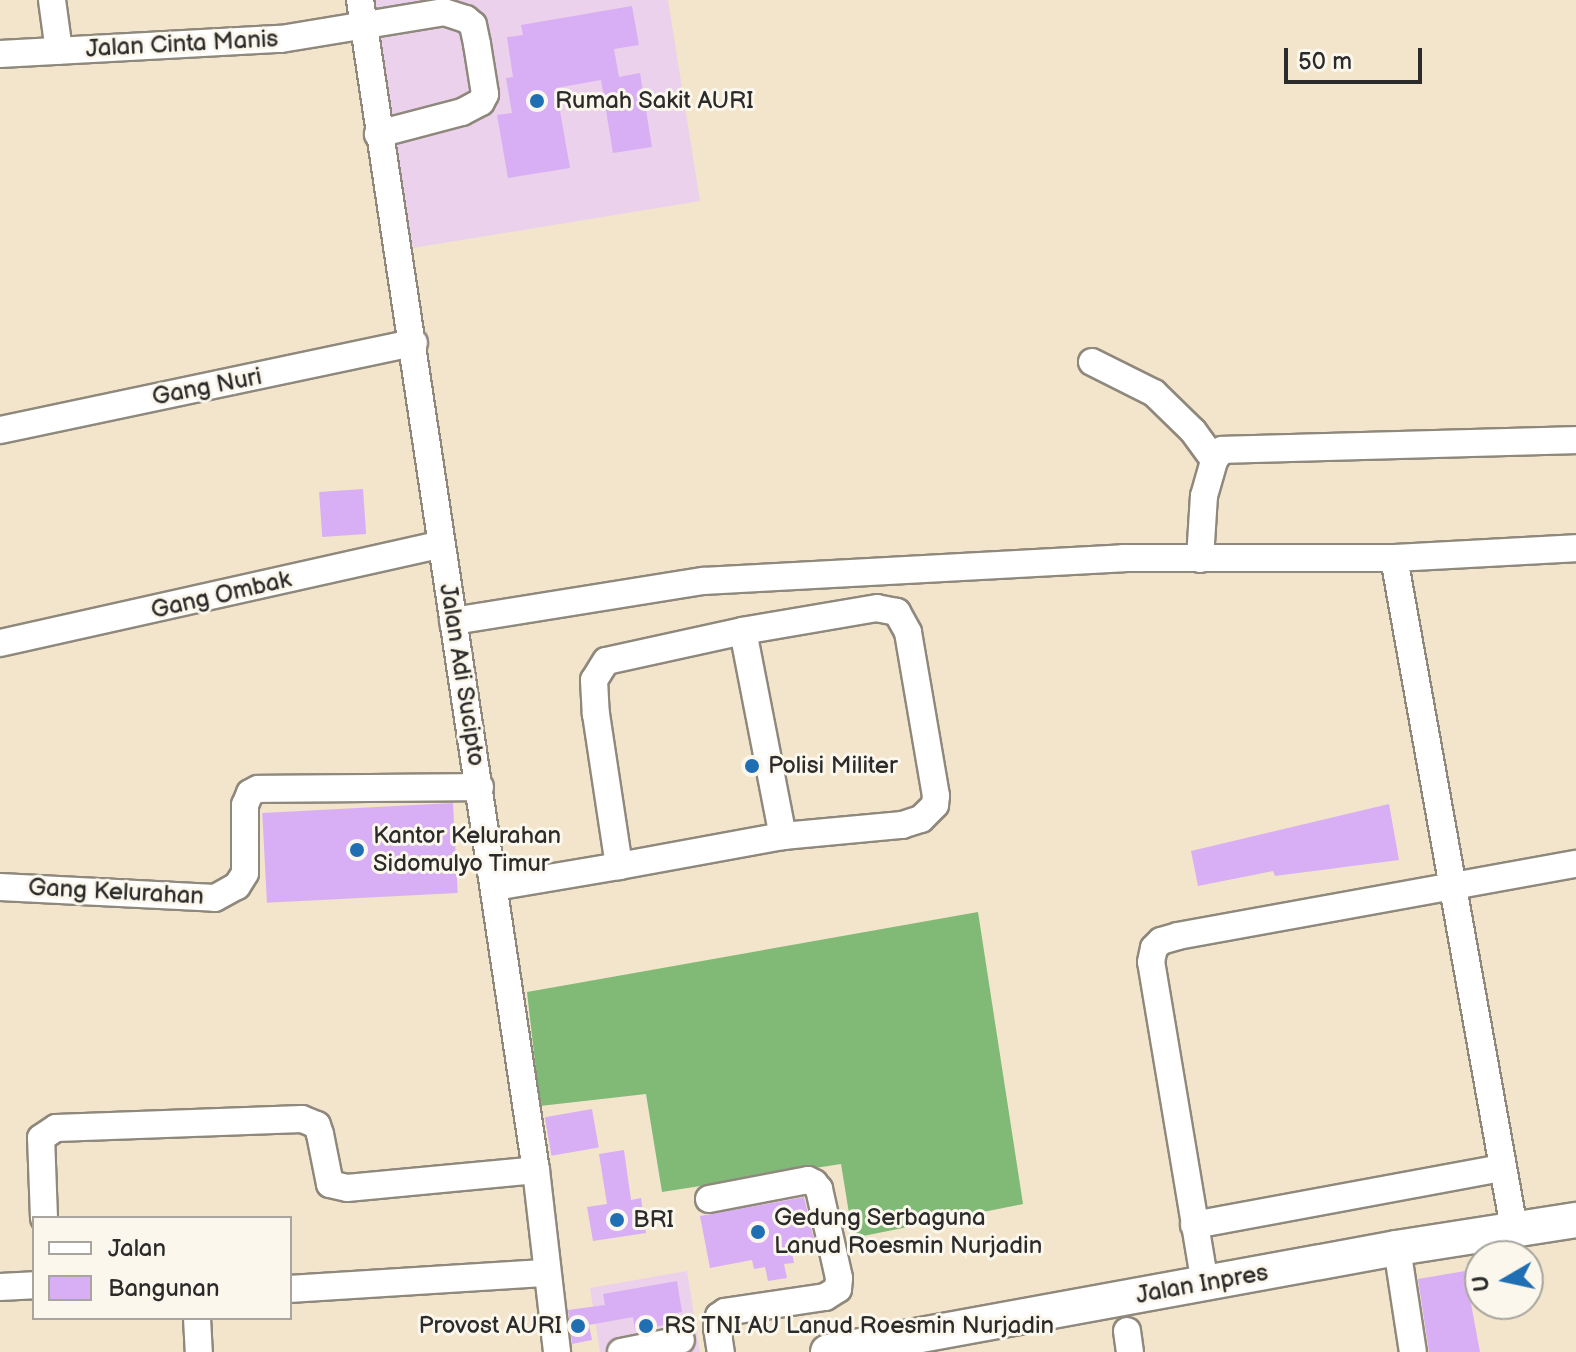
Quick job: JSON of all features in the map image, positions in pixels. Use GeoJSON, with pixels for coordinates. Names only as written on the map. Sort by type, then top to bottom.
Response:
{"type":"FeatureCollection","features":[{"type":"Feature","properties":{"kind":"main road","name":"Jalan Inpres"},"geometry":{"type":"LineString","coordinates":[[828,1352],[1397,1248],[1576,1220]]}},
{"type":"Feature","properties":{"kind":"street"},"geometry":{"type":"LineString","coordinates":[[52,0],[59,51]]}},
{"type":"Feature","properties":{"kind":"street","name":"Jalan Cinta Manis"},"geometry":{"type":"LineString","coordinates":[[0,54],[281,39],[362,12],[444,12],[466,19],[473,25],[485,94],[474,108],[378,134]]}},
{"type":"Feature","properties":{"kind":"street","name":"Jalan Adi Sucipto"},"geometry":{"type":"LineString","coordinates":[[362,12],[378,134],[414,343],[440,545],[495,887],[536,1170],[557,1352]]}},
{"type":"Feature","properties":{"kind":"street","name":"Gang Nuri"},"geometry":{"type":"LineString","coordinates":[[0,430],[414,343]]}},
{"type":"Feature","properties":{"kind":"street"},"geometry":{"type":"LineString","coordinates":[[1092,362],[1154,393],[1193,431],[1214,460]]}},
{"type":"Feature","properties":{"kind":"street"},"geometry":{"type":"LineString","coordinates":[[1200,559],[1204,496],[1214,460],[1222,450],[1576,440]]}},
{"type":"Feature","properties":{"kind":"street","name":"Gang Ombak"},"geometry":{"type":"LineString","coordinates":[[0,643],[440,545]]}},
{"type":"Feature","properties":{"kind":"street"},"geometry":{"type":"LineString","coordinates":[[453,621],[703,581],[1093,560],[1394,558],[1576,548]]}},
{"type":"Feature","properties":{"kind":"street"},"geometry":{"type":"LineString","coordinates":[[1394,558],[1450,885],[1514,1228]]}},
{"type":"Feature","properties":{"kind":"street"},"geometry":{"type":"LineString","coordinates":[[495,887],[619,866],[783,836],[902,825],[921,819],[935,805],[908,632],[897,612],[877,608],[743,631],[606,661],[594,680],[619,866]]}},
{"type":"Feature","properties":{"kind":"street"},"geometry":{"type":"LineString","coordinates":[[743,631],[783,836]]}},
{"type":"Feature","properties":{"kind":"street","name":"Gang Kelurahan"},"geometry":{"type":"LineString","coordinates":[[0,887],[215,898],[237,886],[245,873],[245,805],[250,793],[258,789],[480,787]]}},
{"type":"Feature","properties":{"kind":"street"},"geometry":{"type":"LineString","coordinates":[[1205,1284],[1151,962],[1154,948],[1161,941],[1178,936],[1576,864]]}},
{"type":"Feature","properties":{"kind":"street"},"geometry":{"type":"LineString","coordinates":[[44,1216],[41,1138],[56,1128],[302,1119],[317,1125],[330,1184],[347,1188],[536,1170]]}},
{"type":"Feature","properties":{"kind":"street"},"geometry":{"type":"LineString","coordinates":[[1194,1225],[1501,1168]]}},
{"type":"Feature","properties":{"kind":"street"},"geometry":{"type":"LineString","coordinates":[[709,1199],[808,1180],[814,1183],[819,1189],[839,1278],[838,1289],[825,1297],[725,1312],[719,1316],[717,1328],[721,1352]]}},
{"type":"Feature","properties":{"kind":"street"},"geometry":{"type":"LineString","coordinates":[[1397,1248],[1413,1352]]}},
{"type":"Feature","properties":{"kind":"street"},"geometry":{"type":"LineString","coordinates":[[292,1289],[547,1273]]}},
{"type":"Feature","properties":{"kind":"street"},"geometry":{"type":"LineString","coordinates":[[0,1287],[32,1285]]}},
{"type":"Feature","properties":{"kind":"street"},"geometry":{"type":"LineString","coordinates":[[197,1320],[199,1352]]}},
{"type":"Feature","properties":{"kind":"street"},"geometry":{"type":"LineString","coordinates":[[621,1352],[681,1340]]}},
{"type":"Feature","properties":{"kind":"shaded area","name":"Rumah Sakit AURI"},"geometry":{"type":"Polygon","coordinates":[[[373,0],[668,0],[700,201],[413,248],[373,0]]]}},
{"type":"Feature","properties":{"kind":"shaded area","name":"RS TNI AU Lanud Roesmin Nurjadin"},"geometry":{"type":"Polygon","coordinates":[[[687,1271],[700,1352],[600,1352],[590,1288],[687,1271]]]}},
{"type":"Feature","properties":{"kind":"green space"},"geometry":{"type":"Polygon","coordinates":[[[978,912],[1023,1204],[853,1238],[841,1164],[662,1192],[646,1094],[540,1106],[527,992],[978,912]]]}},
{"type":"Feature","properties":{"kind":"building"},"geometry":{"type":"Polygon","coordinates":[[[632,6],[639,45],[614,49],[619,77],[640,73],[652,147],[613,153],[601,80],[556,88],[570,168],[508,178],[497,115],[512,113],[506,78],[513,77],[507,37],[523,35],[521,25],[632,6]]]}},
{"type":"Feature","properties":{"kind":"building"},"geometry":{"type":"Polygon","coordinates":[[[363,489],[366,534],[322,537],[319,492],[363,489]]]}},
{"type":"Feature","properties":{"kind":"building","name":"Kantor Kelurahan Sidomulyo Timur"},"geometry":{"type":"Polygon","coordinates":[[[453,803],[458,893],[267,903],[262,813],[453,803]]]}},
{"type":"Feature","properties":{"kind":"building"},"geometry":{"type":"Polygon","coordinates":[[[1389,804],[1399,860],[1275,876],[1273,871],[1198,886],[1191,851],[1389,804]]]}},
{"type":"Feature","properties":{"kind":"building"},"geometry":{"type":"Polygon","coordinates":[[[592,1109],[599,1147],[552,1156],[545,1117],[592,1109]]]}},
{"type":"Feature","properties":{"kind":"building","name":"BRI"},"geometry":{"type":"Polygon","coordinates":[[[624,1150],[631,1200],[641,1198],[646,1233],[593,1241],[587,1207],[607,1204],[599,1154],[624,1150]]]}},
{"type":"Feature","properties":{"kind":"building","name":"Gedung Serbaguna Lanud Roesmin Nurjadin"},"geometry":{"type":"Polygon","coordinates":[[[804,1197],[816,1249],[792,1253],[794,1263],[784,1264],[787,1278],[768,1281],[765,1267],[754,1269],[752,1260],[710,1268],[700,1216],[804,1197]]]}},
{"type":"Feature","properties":{"kind":"building"},"geometry":{"type":"Polygon","coordinates":[[[1464,1271],[1464,1320],[1474,1320],[1480,1352],[1429,1352],[1418,1279],[1464,1271]]]}},
{"type":"Feature","properties":{"kind":"building"},"geometry":{"type":"Polygon","coordinates":[[[677,1281],[682,1312],[663,1315],[665,1325],[635,1330],[633,1317],[589,1325],[592,1340],[572,1344],[568,1310],[605,1305],[603,1294],[677,1281]]]}},
{"type":"Feature","properties":{"kind":"place","name":"Rumah Sakit AURI"},"geometry":{"type":"Point","coordinates":[537,101]}},
{"type":"Feature","properties":{"kind":"place","name":"Polisi Militer"},"geometry":{"type":"Point","coordinates":[752,766]}},
{"type":"Feature","properties":{"kind":"place","name":"Kantor Kelurahan Sidomulyo Timur"},"geometry":{"type":"Point","coordinates":[357,850]}},
{"type":"Feature","properties":{"kind":"place","name":"BRI"},"geometry":{"type":"Point","coordinates":[617,1220]}},
{"type":"Feature","properties":{"kind":"place","name":"Gedung Serbaguna Lanud Roesmin Nurjadin"},"geometry":{"type":"Point","coordinates":[758,1232]}},
{"type":"Feature","properties":{"kind":"place","name":"Provost AURI"},"geometry":{"type":"Point","coordinates":[578,1326]}},
{"type":"Feature","properties":{"kind":"place","name":"RS TNI AU Lanud Roesmin Nurjadin"},"geometry":{"type":"Point","coordinates":[646,1326]}}]}
